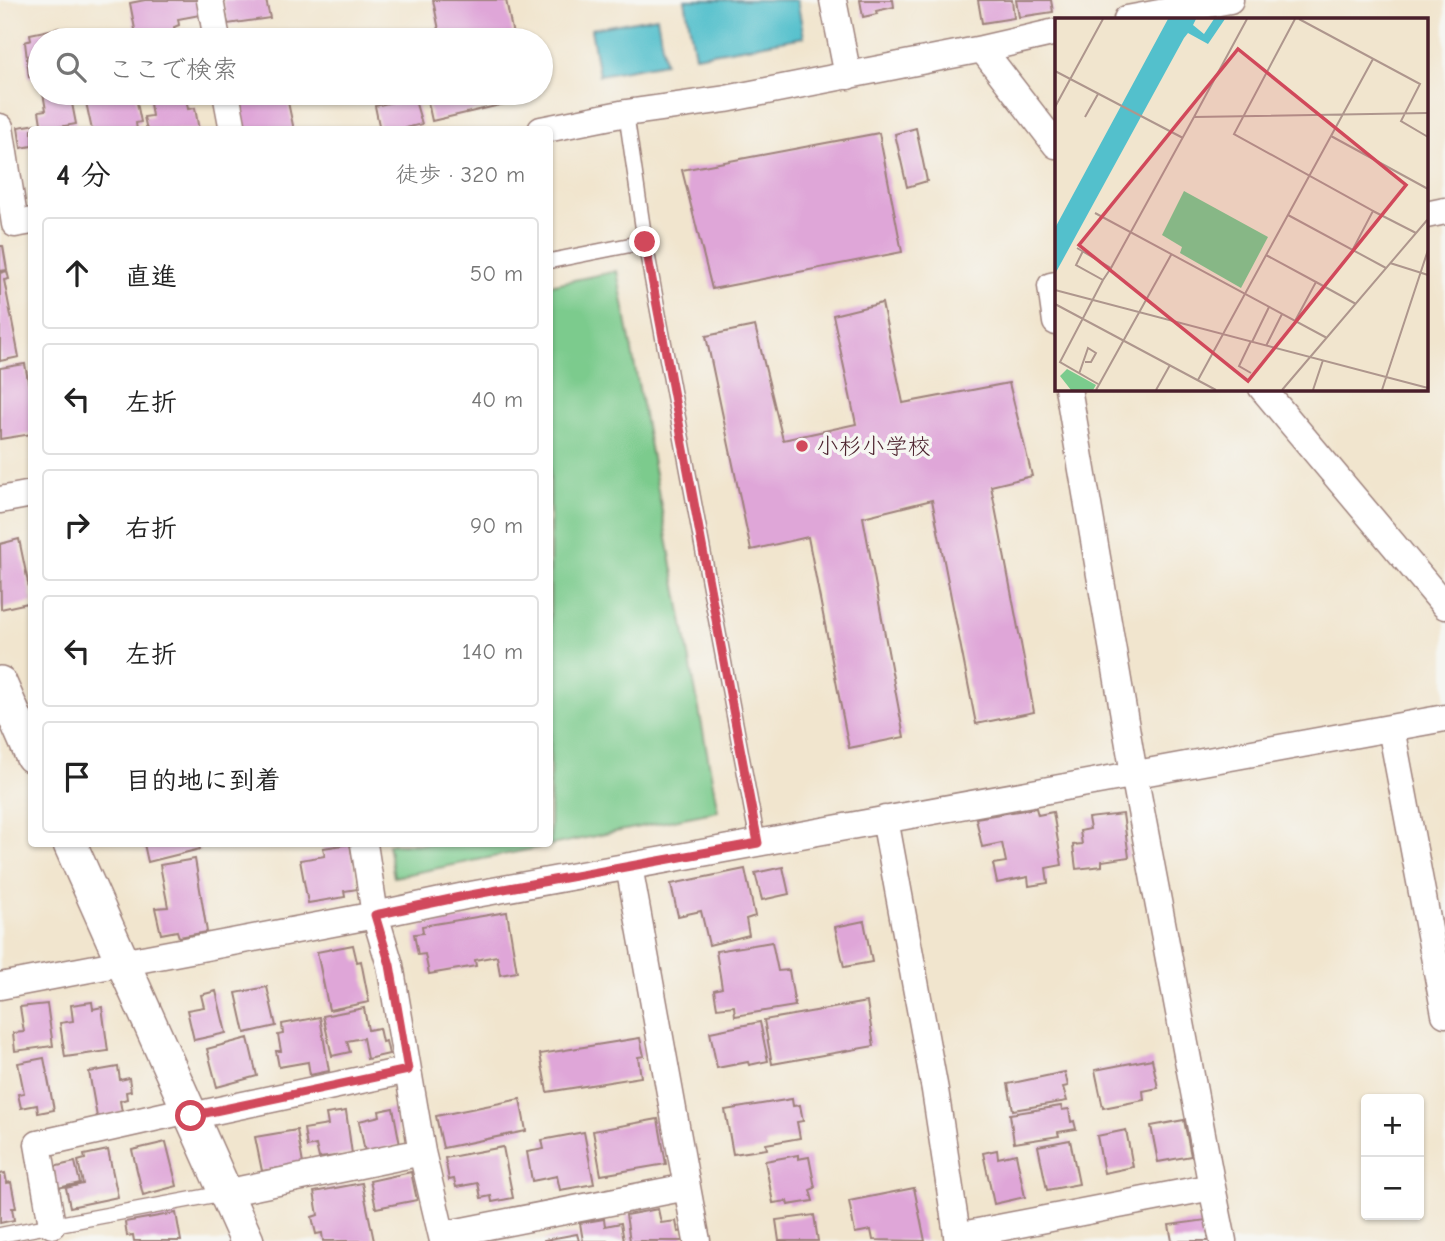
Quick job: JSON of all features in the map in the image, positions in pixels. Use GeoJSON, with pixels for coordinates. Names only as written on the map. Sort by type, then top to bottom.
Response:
{"type":"FeatureCollection","features":[{"type":"Feature","properties":{"kind":"street"},"geometry":{"type":"LineString","coordinates":[[210,0],[215,28]]}},
{"type":"Feature","properties":{"kind":"street"},"geometry":{"type":"LineString","coordinates":[[833,0],[848,76]]}},
{"type":"Feature","properties":{"kind":"street"},"geometry":{"type":"LineString","coordinates":[[1131,18],[1230,0]]}},
{"type":"Feature","properties":{"kind":"street"},"geometry":{"type":"LineString","coordinates":[[553,128],[848,76],[982,50],[1055,32]]}},
{"type":"Feature","properties":{"kind":"street"},"geometry":{"type":"LineString","coordinates":[[982,50],[1055,144]]}},
{"type":"Feature","properties":{"kind":"street"},"geometry":{"type":"LineString","coordinates":[[228,105],[232,126]]}},
{"type":"Feature","properties":{"kind":"street"},"geometry":{"type":"LineString","coordinates":[[0,127],[16,224]]}},
{"type":"Feature","properties":{"kind":"street"},"geometry":{"type":"LineString","coordinates":[[1055,285],[1051,286],[1055,315]]}},
{"type":"Feature","properties":{"kind":"street"},"geometry":{"type":"LineString","coordinates":[[1068,390],[1134,774],[1223,1241]]}},
{"type":"Feature","properties":{"kind":"street"},"geometry":{"type":"LineString","coordinates":[[1264,390],[1445,607]]}},
{"type":"Feature","properties":{"kind":"street"},"geometry":{"type":"LineString","coordinates":[[0,500],[28,495]]}},
{"type":"Feature","properties":{"kind":"street"},"geometry":{"type":"LineString","coordinates":[[0,682],[28,747]]}},
{"type":"Feature","properties":{"kind":"street"},"geometry":{"type":"LineString","coordinates":[[0,986],[465,896],[1445,718]]}},
{"type":"Feature","properties":{"kind":"street"},"geometry":{"type":"LineString","coordinates":[[1391,728],[1445,1014]]}},
{"type":"Feature","properties":{"kind":"street"},"geometry":{"type":"LineString","coordinates":[[885,819],[935,1090],[958,1239],[1212,1187]]}},
{"type":"Feature","properties":{"kind":"street"},"geometry":{"type":"LineString","coordinates":[[72,847],[247,1241]]}},
{"type":"Feature","properties":{"kind":"street"},"geometry":{"type":"LineString","coordinates":[[364,847],[375,915],[390,965],[422,1152],[442,1238],[687,1187]]}},
{"type":"Feature","properties":{"kind":"street"},"geometry":{"type":"LineString","coordinates":[[629,866],[697,1241]]}},
{"type":"Feature","properties":{"kind":"street"},"geometry":{"type":"LineString","coordinates":[[52,1225],[38,1144],[408,1070]]}},
{"type":"Feature","properties":{"kind":"street"},"geometry":{"type":"LineString","coordinates":[[225,1192],[422,1152]]}},
{"type":"Feature","properties":{"kind":"lane"},"geometry":{"type":"LineString","coordinates":[[626,113],[645,242],[758,843]]}},
{"type":"Feature","properties":{"kind":"lane"},"geometry":{"type":"LineString","coordinates":[[553,260],[645,242]]}},
{"type":"Feature","properties":{"kind":"lane"},"geometry":{"type":"LineString","coordinates":[[0,1235],[225,1192]]}},
{"type":"Feature","properties":{"kind":"green space"},"geometry":{"type":"Polygon","coordinates":[[[617,271],[718,811],[553,845],[553,284],[617,271]]]}},
{"type":"Feature","properties":{"kind":"green space"},"geometry":{"type":"Polygon","coordinates":[[[389,847],[541,847],[394,877],[389,847]]]}},
{"type":"Feature","properties":{"kind":"water"},"geometry":{"type":"Polygon","coordinates":[[[685,0],[797,0],[804,37],[695,56],[685,0]]]}},
{"type":"Feature","properties":{"kind":"water"},"geometry":{"type":"Polygon","coordinates":[[[657,17],[665,63],[599,75],[591,29],[657,17]]]}},
{"type":"Feature","properties":{"kind":"building"},"geometry":{"type":"Polygon","coordinates":[[[145,0],[197,0],[200,15],[178,19],[179,25],[174,28],[135,28],[130,3],[145,0]]]}},
{"type":"Feature","properties":{"kind":"building"},"geometry":{"type":"Polygon","coordinates":[[[223,0],[266,0],[270,18],[228,24],[223,0]]]}},
{"type":"Feature","properties":{"kind":"building"},"geometry":{"type":"Polygon","coordinates":[[[433,0],[506,0],[512,28],[439,28],[433,0]]]}},
{"type":"Feature","properties":{"kind":"building"},"geometry":{"type":"Polygon","coordinates":[[[860,0],[893,0],[894,7],[863,17],[860,0]]]}},
{"type":"Feature","properties":{"kind":"building"},"geometry":{"type":"Polygon","coordinates":[[[978,0],[1012,0],[1014,18],[982,23],[978,0]]]}},
{"type":"Feature","properties":{"kind":"building"},"geometry":{"type":"Polygon","coordinates":[[[1016,0],[1051,0],[1053,12],[1019,17],[1016,0]]]}},
{"type":"Feature","properties":{"kind":"building"},"geometry":{"type":"Polygon","coordinates":[[[28,41],[28,68],[25,42],[28,41]]]}},
{"type":"Feature","properties":{"kind":"building"},"geometry":{"type":"Polygon","coordinates":[[[45,105],[72,105],[76,124],[41,126],[39,111],[46,110],[45,105]]]}},
{"type":"Feature","properties":{"kind":"building"},"geometry":{"type":"Polygon","coordinates":[[[87,105],[137,105],[141,122],[136,123],[136,126],[91,126],[87,105]]]}},
{"type":"Feature","properties":{"kind":"building"},"geometry":{"type":"Polygon","coordinates":[[[150,105],[187,105],[188,109],[195,108],[198,126],[146,126],[144,117],[152,116],[150,105]]]}},
{"type":"Feature","properties":{"kind":"building"},"geometry":{"type":"Polygon","coordinates":[[[238,105],[289,105],[293,126],[242,126],[238,105]]]}},
{"type":"Feature","properties":{"kind":"building"},"geometry":{"type":"Polygon","coordinates":[[[416,105],[422,124],[379,126],[375,106],[416,105]]]}},
{"type":"Feature","properties":{"kind":"building"},"geometry":{"type":"Polygon","coordinates":[[[429,105],[500,105],[432,121],[429,105]]]}},
{"type":"Feature","properties":{"kind":"building"},"geometry":{"type":"Polygon","coordinates":[[[38,124],[28,126],[28,147],[21,148],[18,127],[38,124]]]}},
{"type":"Feature","properties":{"kind":"building"},"geometry":{"type":"Polygon","coordinates":[[[916,128],[927,181],[907,187],[895,134],[916,128]]]}},
{"type":"Feature","properties":{"kind":"building"},"geometry":{"type":"Polygon","coordinates":[[[879,133],[902,252],[712,289],[682,170],[879,133]]]}},
{"type":"Feature","properties":{"kind":"building"},"geometry":{"type":"Polygon","coordinates":[[[0,246],[3,246],[7,270],[0,271],[0,246]]]}},
{"type":"Feature","properties":{"kind":"building"},"geometry":{"type":"Polygon","coordinates":[[[7,271],[9,279],[4,280],[19,357],[0,361],[0,273],[7,271]]]}},
{"type":"Feature","properties":{"kind":"building"},"geometry":{"type":"Polygon","coordinates":[[[882,303],[903,403],[1009,383],[1032,476],[991,486],[1034,712],[976,724],[932,500],[863,517],[904,737],[849,748],[808,537],[751,550],[706,336],[755,326],[783,440],[856,424],[833,315],[882,303]]]}},
{"type":"Feature","properties":{"kind":"building"},"geometry":{"type":"Polygon","coordinates":[[[25,364],[28,380],[28,435],[0,439],[0,368],[25,364]]]}},
{"type":"Feature","properties":{"kind":"building"},"geometry":{"type":"Polygon","coordinates":[[[19,539],[28,583],[28,603],[1,609],[0,544],[19,539]]]}},
{"type":"Feature","properties":{"kind":"building"},"geometry":{"type":"Polygon","coordinates":[[[1036,808],[1038,815],[1053,812],[1062,865],[1046,868],[1048,883],[1029,886],[1028,877],[997,883],[993,864],[1006,862],[1002,843],[982,847],[976,818],[1036,808]]]}},
{"type":"Feature","properties":{"kind":"building"},"geometry":{"type":"Polygon","coordinates":[[[1123,814],[1129,857],[1102,861],[1102,866],[1076,869],[1073,845],[1082,844],[1080,831],[1090,829],[1088,818],[1123,814]]]}},
{"type":"Feature","properties":{"kind":"building"},"geometry":{"type":"Polygon","coordinates":[[[145,847],[200,849],[148,862],[145,847]]]}},
{"type":"Feature","properties":{"kind":"building"},"geometry":{"type":"Polygon","coordinates":[[[351,847],[358,889],[344,891],[345,897],[308,903],[300,860],[325,856],[323,848],[351,847]]]}},
{"type":"Feature","properties":{"kind":"building"},"geometry":{"type":"Polygon","coordinates":[[[195,859],[207,932],[179,937],[177,931],[161,934],[155,908],[168,907],[160,865],[195,859]]]}},
{"type":"Feature","properties":{"kind":"building"},"geometry":{"type":"Polygon","coordinates":[[[783,867],[789,894],[762,900],[755,873],[783,867]]]}},
{"type":"Feature","properties":{"kind":"building"},"geometry":{"type":"Polygon","coordinates":[[[745,869],[755,916],[746,919],[749,935],[709,945],[701,911],[678,916],[671,884],[745,869]]]}},
{"type":"Feature","properties":{"kind":"building"},"geometry":{"type":"Polygon","coordinates":[[[507,912],[517,972],[500,975],[497,956],[475,960],[476,966],[429,974],[425,954],[418,955],[414,934],[423,933],[422,926],[507,912]]]}},
{"type":"Feature","properties":{"kind":"building"},"geometry":{"type":"Polygon","coordinates":[[[864,921],[872,962],[844,967],[835,927],[864,921]]]}},
{"type":"Feature","properties":{"kind":"building"},"geometry":{"type":"Polygon","coordinates":[[[772,942],[778,971],[789,970],[795,1006],[735,1016],[734,1006],[717,1008],[714,990],[722,988],[716,951],[772,942]]]}},
{"type":"Feature","properties":{"kind":"building"},"geometry":{"type":"Polygon","coordinates":[[[353,945],[357,962],[361,961],[369,1002],[329,1010],[317,952],[353,945]]]}},
{"type":"Feature","properties":{"kind":"building"},"geometry":{"type":"Polygon","coordinates":[[[267,987],[276,1026],[245,1033],[236,993],[267,987]]]}},
{"type":"Feature","properties":{"kind":"building"},"geometry":{"type":"Polygon","coordinates":[[[216,991],[226,1033],[194,1040],[187,1010],[204,1007],[201,995],[216,991]]]}},
{"type":"Feature","properties":{"kind":"building"},"geometry":{"type":"Polygon","coordinates":[[[92,1002],[93,1009],[102,1007],[108,1051],[65,1057],[60,1023],[73,1021],[71,1005],[92,1002]]]}},
{"type":"Feature","properties":{"kind":"building"},"geometry":{"type":"Polygon","coordinates":[[[867,1002],[874,1046],[772,1064],[764,1020],[867,1002]]]}},
{"type":"Feature","properties":{"kind":"building"},"geometry":{"type":"Polygon","coordinates":[[[47,1004],[53,1046],[15,1051],[13,1033],[24,1032],[20,1007],[47,1004]]]}},
{"type":"Feature","properties":{"kind":"building"},"geometry":{"type":"Polygon","coordinates":[[[364,1008],[368,1030],[379,1028],[382,1042],[386,1041],[389,1054],[367,1059],[363,1038],[347,1041],[350,1052],[332,1056],[323,1016],[364,1008]]]}},
{"type":"Feature","properties":{"kind":"building"},"geometry":{"type":"Polygon","coordinates":[[[320,1017],[329,1071],[310,1075],[308,1062],[279,1067],[276,1051],[281,1051],[278,1035],[283,1034],[282,1024],[320,1017]]]}},
{"type":"Feature","properties":{"kind":"building"},"geometry":{"type":"Polygon","coordinates":[[[760,1022],[768,1061],[717,1068],[710,1032],[760,1022]]]}},
{"type":"Feature","properties":{"kind":"building"},"geometry":{"type":"Polygon","coordinates":[[[248,1038],[257,1076],[217,1087],[207,1049],[248,1038]]]}},
{"type":"Feature","properties":{"kind":"building"},"geometry":{"type":"Polygon","coordinates":[[[640,1038],[644,1056],[638,1057],[641,1077],[547,1092],[540,1054],[640,1038]]]}},
{"type":"Feature","properties":{"kind":"building"},"geometry":{"type":"Polygon","coordinates":[[[44,1058],[54,1110],[38,1113],[37,1105],[21,1108],[18,1094],[24,1093],[18,1063],[44,1058]]]}},
{"type":"Feature","properties":{"kind":"building"},"geometry":{"type":"Polygon","coordinates":[[[1152,1059],[1158,1088],[1143,1091],[1144,1100],[1103,1108],[1095,1070],[1152,1059]]]}},
{"type":"Feature","properties":{"kind":"building"},"geometry":{"type":"Polygon","coordinates":[[[118,1067],[120,1080],[129,1078],[131,1091],[126,1092],[127,1099],[120,1101],[122,1112],[97,1117],[89,1072],[118,1067]]]}},
{"type":"Feature","properties":{"kind":"building"},"geometry":{"type":"Polygon","coordinates":[[[1065,1072],[1068,1086],[1063,1087],[1067,1101],[1013,1110],[1008,1084],[1065,1072]]]}},
{"type":"Feature","properties":{"kind":"building"},"geometry":{"type":"Polygon","coordinates":[[[520,1099],[526,1131],[443,1148],[436,1116],[520,1099]]]}},
{"type":"Feature","properties":{"kind":"building"},"geometry":{"type":"Polygon","coordinates":[[[792,1099],[793,1106],[800,1105],[803,1121],[797,1122],[800,1138],[766,1144],[767,1149],[733,1154],[725,1110],[792,1099]]]}},
{"type":"Feature","properties":{"kind":"building"},"geometry":{"type":"Polygon","coordinates":[[[1061,1106],[1062,1110],[1069,1109],[1071,1122],[1074,1121],[1076,1129],[1058,1132],[1059,1136],[1014,1143],[1010,1114],[1061,1106]]]}},
{"type":"Feature","properties":{"kind":"building"},"geometry":{"type":"Polygon","coordinates":[[[393,1108],[400,1145],[365,1152],[359,1121],[380,1116],[379,1111],[393,1108]]]}},
{"type":"Feature","properties":{"kind":"building"},"geometry":{"type":"Polygon","coordinates":[[[346,1111],[352,1154],[319,1158],[316,1145],[307,1147],[304,1129],[328,1125],[326,1114],[346,1111]]]}},
{"type":"Feature","properties":{"kind":"building"},"geometry":{"type":"Polygon","coordinates":[[[658,1119],[666,1164],[601,1175],[593,1131],[658,1119]]]}},
{"type":"Feature","properties":{"kind":"building"},"geometry":{"type":"Polygon","coordinates":[[[1184,1120],[1191,1156],[1158,1162],[1151,1126],[1184,1120]]]}},
{"type":"Feature","properties":{"kind":"building"},"geometry":{"type":"Polygon","coordinates":[[[297,1130],[303,1164],[262,1171],[255,1137],[297,1130]]]}},
{"type":"Feature","properties":{"kind":"building"},"geometry":{"type":"Polygon","coordinates":[[[1126,1130],[1133,1167],[1104,1173],[1097,1136],[1126,1130]]]}},
{"type":"Feature","properties":{"kind":"building"},"geometry":{"type":"Polygon","coordinates":[[[584,1132],[594,1184],[560,1190],[557,1176],[532,1181],[527,1152],[544,1149],[542,1140],[584,1132]]]}},
{"type":"Feature","properties":{"kind":"building"},"geometry":{"type":"Polygon","coordinates":[[[1070,1140],[1079,1184],[1047,1190],[1038,1146],[1070,1140]]]}},
{"type":"Feature","properties":{"kind":"building"},"geometry":{"type":"Polygon","coordinates":[[[166,1142],[177,1186],[143,1195],[132,1150],[166,1142]]]}},
{"type":"Feature","properties":{"kind":"building"},"geometry":{"type":"Polygon","coordinates":[[[503,1147],[513,1198],[492,1202],[491,1196],[481,1198],[478,1183],[456,1187],[454,1179],[449,1180],[445,1158],[503,1147]]]}},
{"type":"Feature","properties":{"kind":"building"},"geometry":{"type":"Polygon","coordinates":[[[108,1150],[118,1197],[70,1207],[66,1188],[83,1184],[78,1161],[85,1159],[84,1155],[108,1150]]]}},
{"type":"Feature","properties":{"kind":"building"},"geometry":{"type":"Polygon","coordinates":[[[997,1150],[998,1158],[1016,1154],[1025,1197],[994,1204],[983,1153],[997,1150]]]}},
{"type":"Feature","properties":{"kind":"building"},"geometry":{"type":"Polygon","coordinates":[[[798,1155],[798,1159],[809,1157],[815,1188],[810,1190],[813,1201],[788,1205],[787,1201],[773,1203],[765,1161],[798,1155]]]}},
{"type":"Feature","properties":{"kind":"building"},"geometry":{"type":"Polygon","coordinates":[[[75,1162],[80,1183],[58,1188],[53,1167],[75,1162]]]}},
{"type":"Feature","properties":{"kind":"building"},"geometry":{"type":"Polygon","coordinates":[[[411,1172],[417,1200],[376,1208],[370,1181],[411,1172]]]}},
{"type":"Feature","properties":{"kind":"building"},"geometry":{"type":"Polygon","coordinates":[[[5,1173],[7,1183],[11,1182],[16,1208],[12,1208],[14,1220],[0,1223],[0,1174],[5,1173]]]}},
{"type":"Feature","properties":{"kind":"building"},"geometry":{"type":"Polygon","coordinates":[[[362,1183],[374,1241],[323,1241],[322,1233],[316,1234],[312,1217],[318,1215],[314,1192],[362,1183]]]}},
{"type":"Feature","properties":{"kind":"building"},"geometry":{"type":"Polygon","coordinates":[[[914,1188],[925,1241],[873,1240],[871,1230],[855,1233],[849,1201],[914,1188]]]}},
{"type":"Feature","properties":{"kind":"building"},"geometry":{"type":"Polygon","coordinates":[[[658,1209],[661,1223],[676,1221],[678,1232],[682,1231],[684,1241],[630,1241],[626,1215],[658,1209]]]}},
{"type":"Feature","properties":{"kind":"building"},"geometry":{"type":"Polygon","coordinates":[[[176,1213],[181,1241],[134,1241],[133,1235],[127,1236],[125,1222],[176,1213]]]}},
{"type":"Feature","properties":{"kind":"building"},"geometry":{"type":"Polygon","coordinates":[[[814,1215],[818,1241],[779,1241],[776,1220],[814,1215]]]}},
{"type":"Feature","properties":{"kind":"building"},"geometry":{"type":"Polygon","coordinates":[[[604,1219],[605,1226],[621,1223],[624,1241],[583,1241],[580,1223],[604,1219]]]}},
{"type":"Feature","properties":{"kind":"building"},"geometry":{"type":"Polygon","coordinates":[[[1206,1220],[1209,1241],[1172,1241],[1169,1225],[1206,1220]]]}},
{"type":"Feature","properties":{"kind":"building"},"geometry":{"type":"Polygon","coordinates":[[[577,1234],[579,1241],[544,1241],[544,1240],[577,1234]]]}},
{"type":"Feature","properties":{"kind":"place","name":"小杉小学校"},"geometry":{"type":"Point","coordinates":[802,446]}},
{"type":"Feature","properties":{"kind":"route"},"geometry":{"type":"LineString","coordinates":[[191,1116],[408,1070],[390,965],[375,915],[758,843],[645,242]]}}]}
